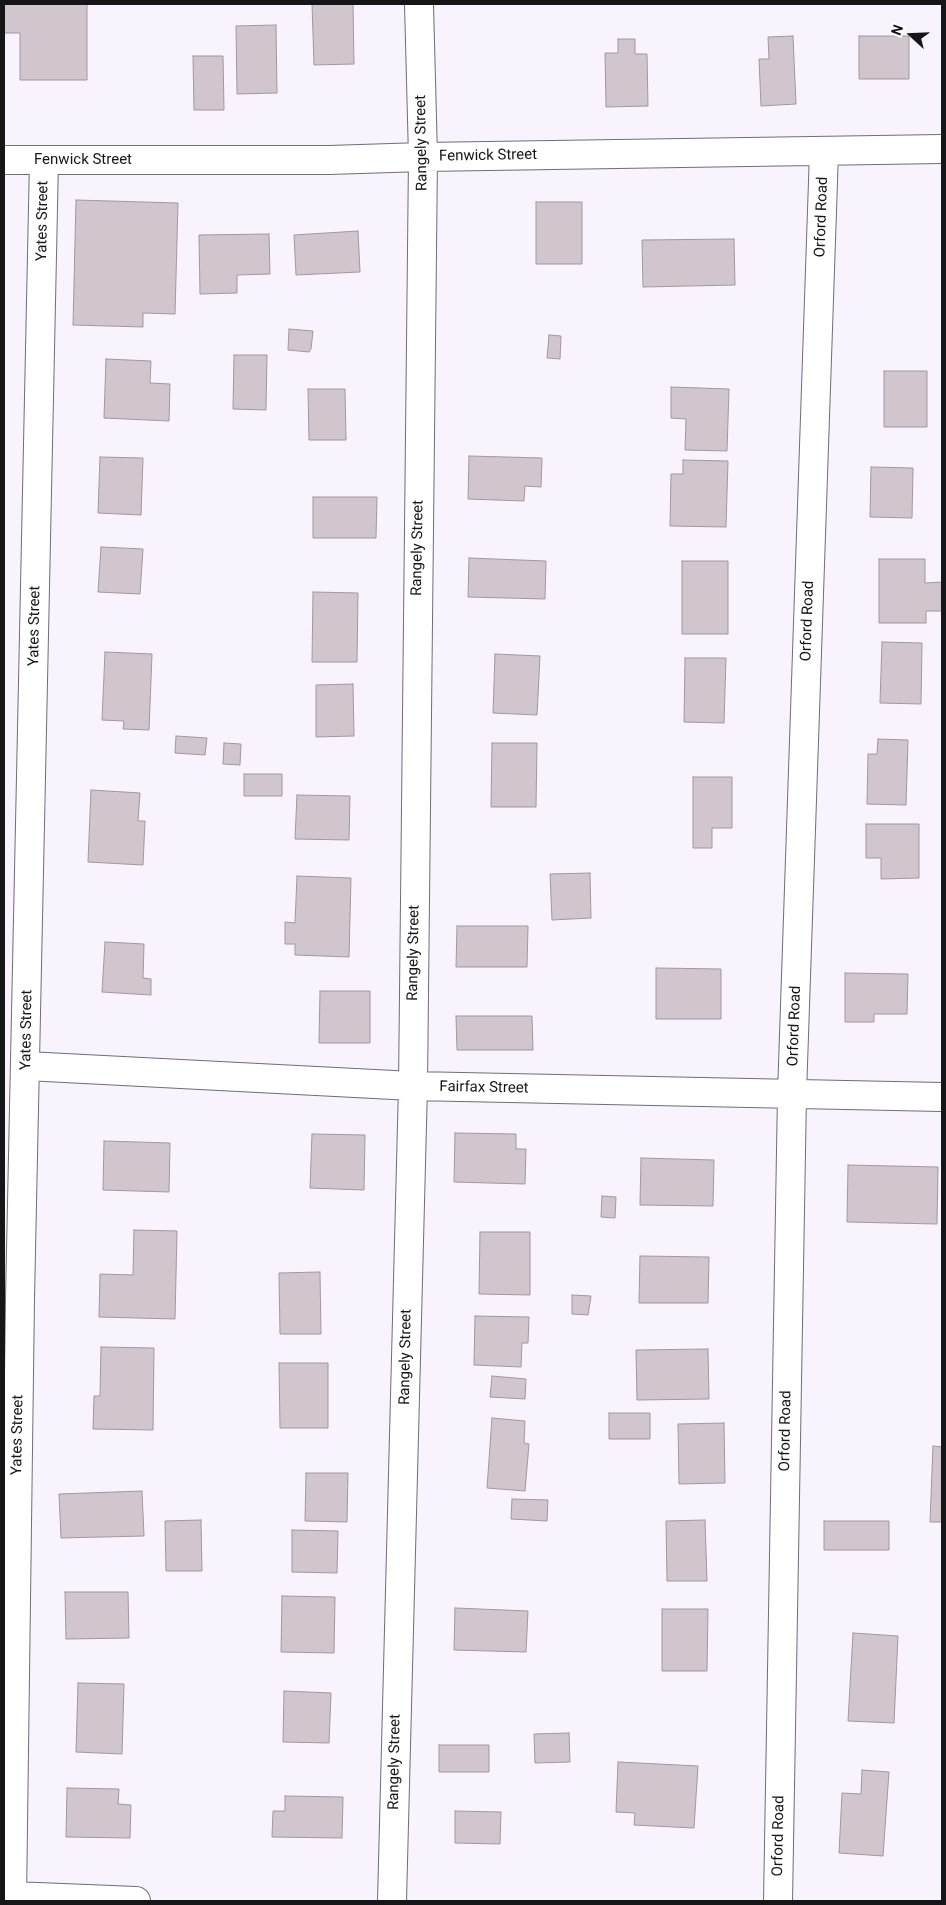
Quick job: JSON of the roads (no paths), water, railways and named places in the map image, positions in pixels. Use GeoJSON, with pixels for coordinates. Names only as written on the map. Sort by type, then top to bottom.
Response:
{"type":"FeatureCollection","features":[{"type":"Feature","properties":{"kind":"street","name":"Rangely Street"},"geometry":{"type":"LineString","coordinates":[[392,1901],[413,1086],[423,157],[419,4]]}},
{"type":"Feature","properties":{"kind":"street","name":"Fenwick Street"},"geometry":{"type":"LineString","coordinates":[[4,160],[330,160],[942,149]]}},
{"type":"Feature","properties":{"kind":"street","name":"Orford Road"},"geometry":{"type":"LineString","coordinates":[[778,1901],[792,1094],[824,152]]}},
{"type":"Feature","properties":{"kind":"street","name":"Yates Street"},"geometry":{"type":"LineString","coordinates":[[12,1899],[12,1298],[26,1066],[44,160]]}},
{"type":"Feature","properties":{"kind":"street","name":"Fairfax Street"},"geometry":{"type":"LineString","coordinates":[[26,1066],[413,1086],[942,1097]]}},
{"type":"Feature","properties":{"kind":"street"},"geometry":{"type":"LineString","coordinates":[[12,1899],[136,1901]]}}]}
